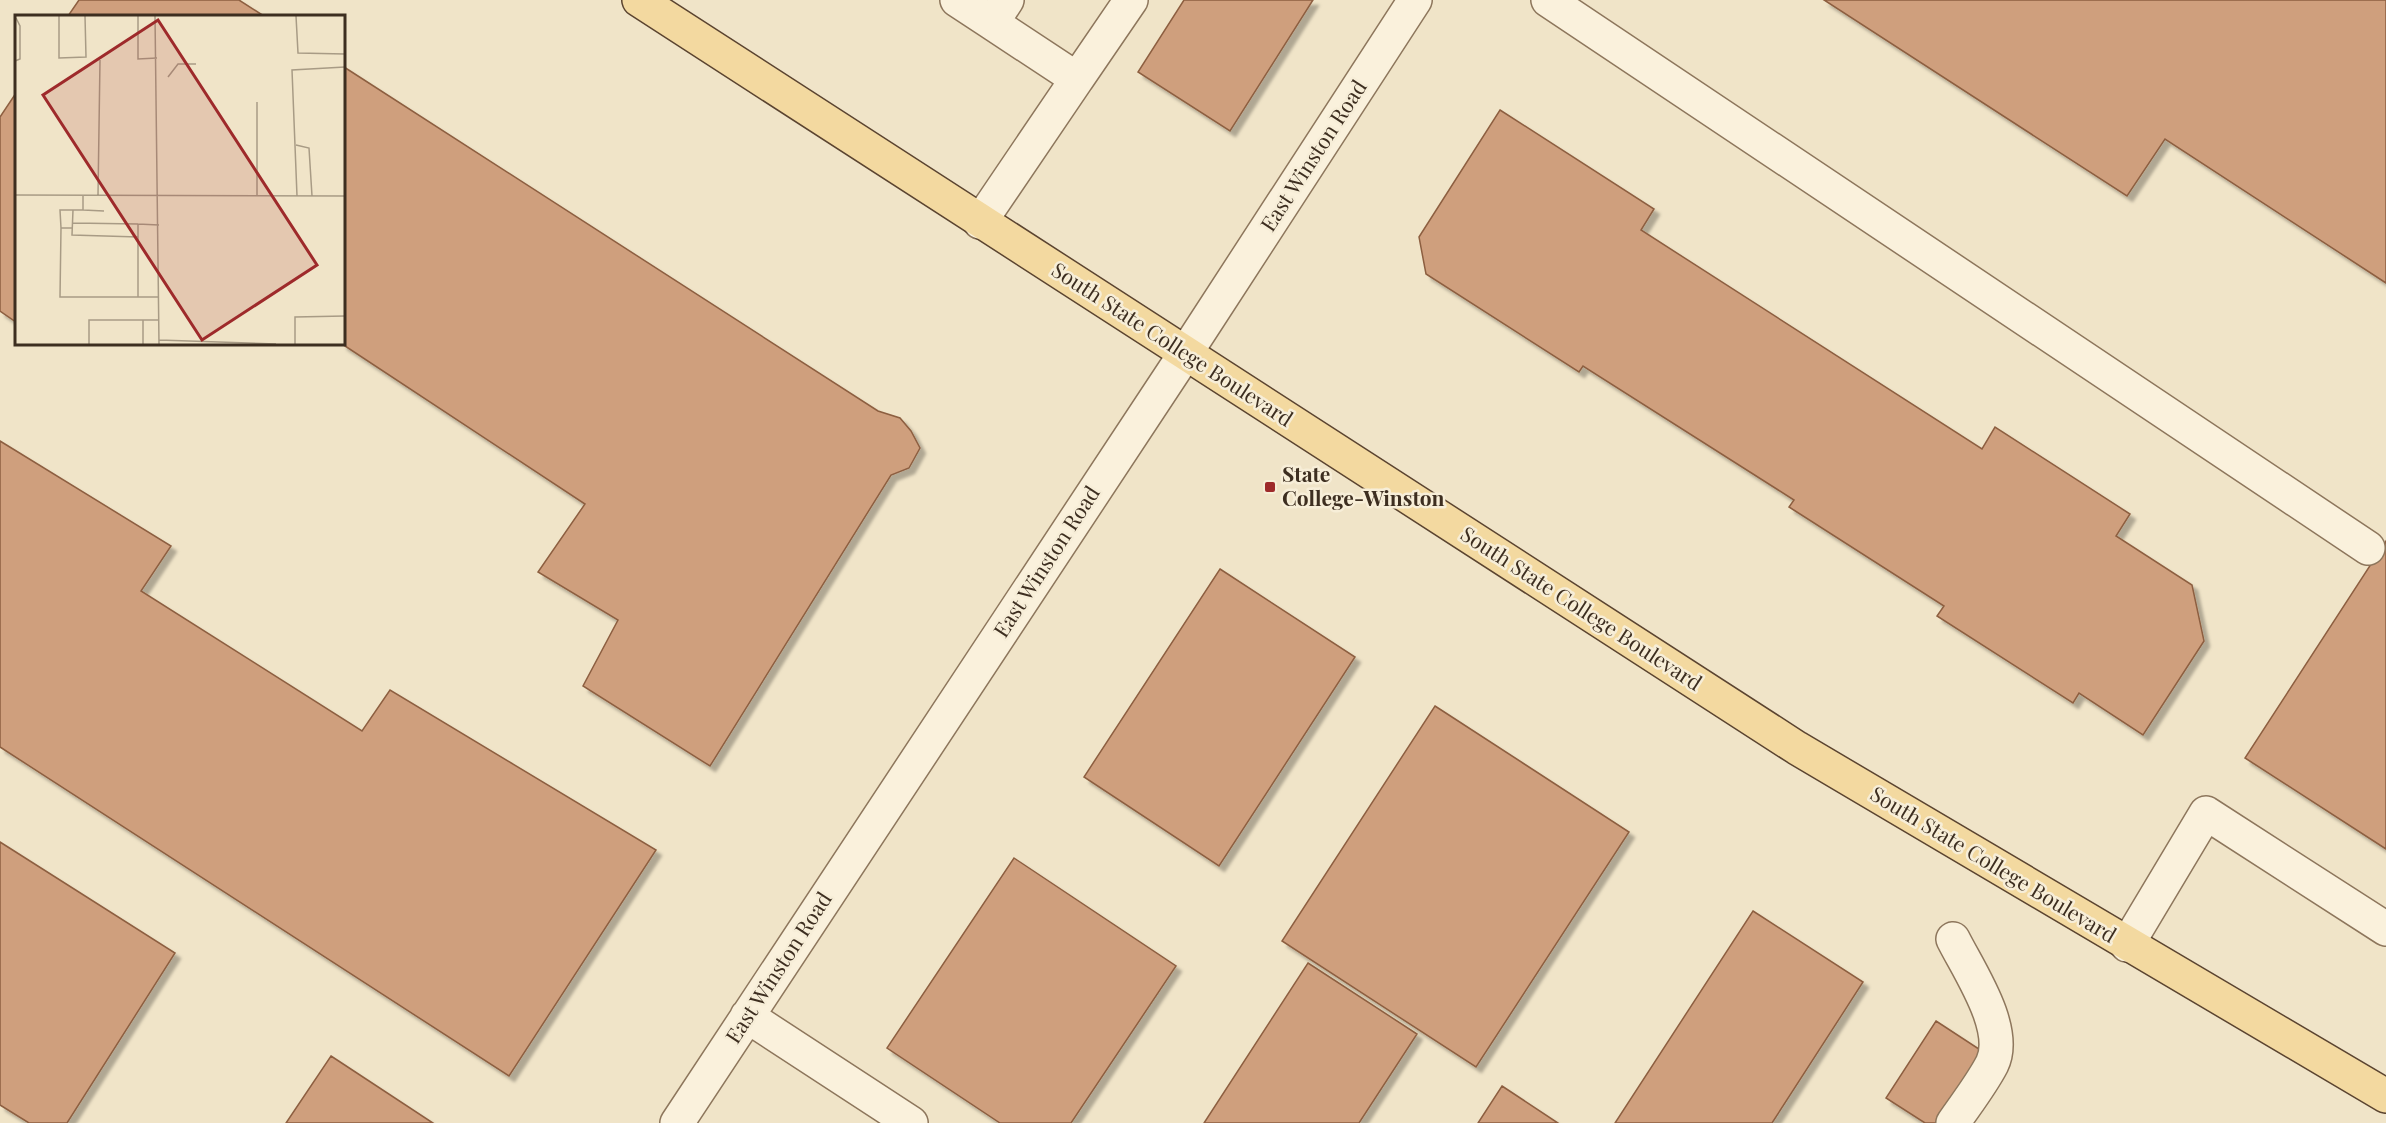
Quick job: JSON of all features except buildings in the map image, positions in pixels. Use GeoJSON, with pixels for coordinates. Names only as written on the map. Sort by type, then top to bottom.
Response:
{"type":"FeatureCollection","features":[{"type":"Feature","properties":{"kind":"main road","name":"South State College Boulevard"},"geometry":{"type":"LineString","coordinates":[[639,0],[1797,748],[2386,1096]]}},
{"type":"Feature","properties":{"kind":"street"},"geometry":{"type":"LineString","coordinates":[[957,0],[999,11],[1077,80]]}},
{"type":"Feature","properties":{"kind":"street"},"geometry":{"type":"LineString","coordinates":[[980,222],[1131,0]]}},
{"type":"Feature","properties":{"kind":"street","name":"East Winston Road"},"geometry":{"type":"LineString","coordinates":[[677,1123],[1185,354],[1415,0]]}},
{"type":"Feature","properties":{"kind":"street"},"geometry":{"type":"LineString","coordinates":[[1548,0],[2368,548]]}},
{"type":"Feature","properties":{"kind":"street"},"geometry":{"type":"LineString","coordinates":[[2127,945],[2206,813],[2386,929]]}},
{"type":"Feature","properties":{"kind":"street"},"geometry":{"type":"LineString","coordinates":[[1953,939],[1991,1016],[1997,1038],[1993,1062],[1953,1123]]}},
{"type":"Feature","properties":{"kind":"street"},"geometry":{"type":"LineString","coordinates":[[747,1016],[911,1123]]}},
{"type":"Feature","properties":{"kind":"place","name":"State College-Winston"},"geometry":{"type":"Point","coordinates":[1270,487]}}]}
